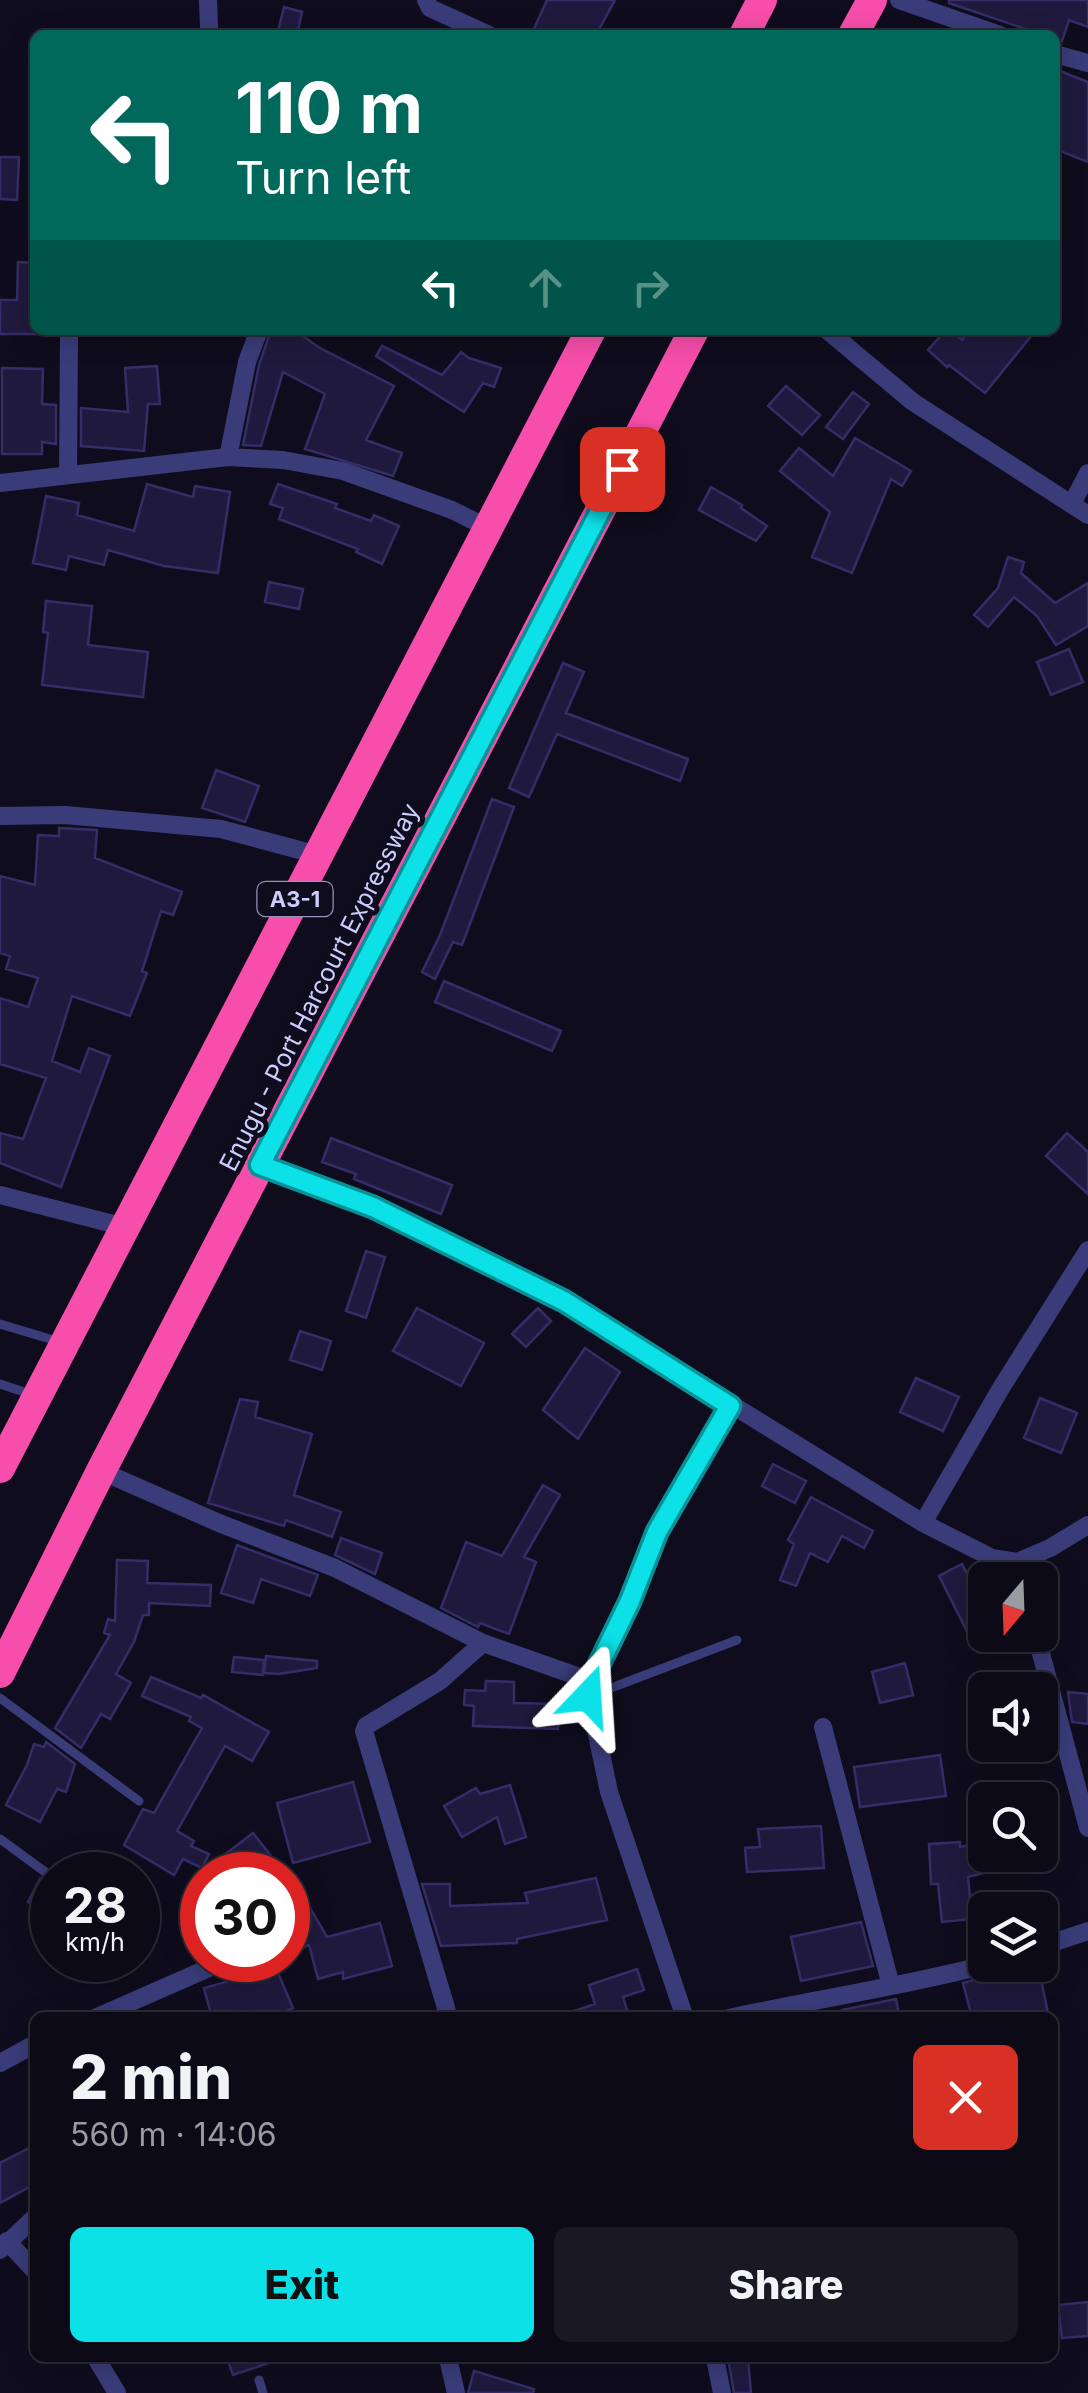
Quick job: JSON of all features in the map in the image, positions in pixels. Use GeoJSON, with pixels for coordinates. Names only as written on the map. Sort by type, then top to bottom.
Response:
{"type":"FeatureCollection","features":[{"type":"Feature","properties":{"kind":"highway"},"geometry":{"type":"LineString","coordinates":[[747,30],[762,0]]}},
{"type":"Feature","properties":{"kind":"highway"},"geometry":{"type":"LineString","coordinates":[[856,30],[872,0]]}},
{"type":"Feature","properties":{"kind":"highway","name":"A3-1"},"geometry":{"type":"LineString","coordinates":[[0,1468],[588,335]]}},
{"type":"Feature","properties":{"kind":"highway","name":"Enugu - Port Harcourt Expressway"},"geometry":{"type":"LineString","coordinates":[[0,1674],[101,1471],[691,335]]}},
{"type":"Feature","properties":{"kind":"street"},"geometry":{"type":"LineString","coordinates":[[208,0],[209,28]]}},
{"type":"Feature","properties":{"kind":"street"},"geometry":{"type":"LineString","coordinates":[[426,0],[430,8],[477,30]]}},
{"type":"Feature","properties":{"kind":"street"},"geometry":{"type":"LineString","coordinates":[[899,0],[986,30]]}},
{"type":"Feature","properties":{"kind":"street"},"geometry":{"type":"LineString","coordinates":[[1060,55],[1088,63]]}},
{"type":"Feature","properties":{"kind":"street"},"geometry":{"type":"LineString","coordinates":[[68,474],[69,335]]}},
{"type":"Feature","properties":{"kind":"street"},"geometry":{"type":"LineString","coordinates":[[228,456],[243,376],[257,335]]}},
{"type":"Feature","properties":{"kind":"street"},"geometry":{"type":"LineString","coordinates":[[833,335],[912,402],[1080,508],[1088,472]]}},
{"type":"Feature","properties":{"kind":"street"},"geometry":{"type":"LineString","coordinates":[[0,483],[228,456],[283,460],[343,471],[452,510],[488,528]]}},
{"type":"Feature","properties":{"kind":"street"},"geometry":{"type":"LineString","coordinates":[[0,816],[65,815],[202,827],[318,856]]}},
{"type":"Feature","properties":{"kind":"street"},"geometry":{"type":"LineString","coordinates":[[260,1165],[373,1207],[564,1301],[923,1523],[1000,1562]]}},
{"type":"Feature","properties":{"kind":"street"},"geometry":{"type":"LineString","coordinates":[[0,1195],[125,1227]]}},
{"type":"Feature","properties":{"kind":"street"},"geometry":{"type":"LineString","coordinates":[[923,1523],[1001,1388],[1088,1250]]}},
{"type":"Feature","properties":{"kind":"street"},"geometry":{"type":"LineString","coordinates":[[684,2012],[609,1792],[590,1689],[657,1532],[730,1406]]}},
{"type":"Feature","properties":{"kind":"street"},"geometry":{"type":"LineString","coordinates":[[101,1471],[219,1524],[335,1568],[483,1643],[590,1689]]}},
{"type":"Feature","properties":{"kind":"street"},"geometry":{"type":"LineString","coordinates":[[1031,1562],[1088,1525]]}},
{"type":"Feature","properties":{"kind":"street"},"geometry":{"type":"LineString","coordinates":[[447,2012],[364,1731],[366,1726],[440,1681],[483,1643]]}},
{"type":"Feature","properties":{"kind":"street"},"geometry":{"type":"LineString","coordinates":[[1041,1652],[1088,1828]]}},
{"type":"Feature","properties":{"kind":"street"},"geometry":{"type":"LineString","coordinates":[[822,1727],[891,1986]]}},
{"type":"Feature","properties":{"kind":"street"},"geometry":{"type":"LineString","coordinates":[[1058,1941],[1088,1931]]}},
{"type":"Feature","properties":{"kind":"street"},"geometry":{"type":"LineString","coordinates":[[761,2012],[968,1968]]}},
{"type":"Feature","properties":{"kind":"street"},"geometry":{"type":"LineString","coordinates":[[109,2012],[180,1980]]}},
{"type":"Feature","properties":{"kind":"street"},"geometry":{"type":"LineString","coordinates":[[0,2063],[30,2047]]}},
{"type":"Feature","properties":{"kind":"street"},"geometry":{"type":"LineString","coordinates":[[30,2223],[4,2246],[30,2268]]}},
{"type":"Feature","properties":{"kind":"street"},"geometry":{"type":"LineString","coordinates":[[98,2362],[117,2393]]}},
{"type":"Feature","properties":{"kind":"street"},"geometry":{"type":"LineString","coordinates":[[449,2362],[456,2393]]}},
{"type":"Feature","properties":{"kind":"street"},"geometry":{"type":"LineString","coordinates":[[716,2362],[722,2393]]}},
{"type":"Feature","properties":{"kind":"lane"},"geometry":{"type":"LineString","coordinates":[[0,1324],[64,1344]]}},
{"type":"Feature","properties":{"kind":"lane"},"geometry":{"type":"LineString","coordinates":[[0,1384],[37,1397]]}},
{"type":"Feature","properties":{"kind":"lane"},"geometry":{"type":"LineString","coordinates":[[590,1689],[737,1640]]}},
{"type":"Feature","properties":{"kind":"lane"},"geometry":{"type":"LineString","coordinates":[[0,1698],[139,1800]]}},
{"type":"Feature","properties":{"kind":"lane"},"geometry":{"type":"LineString","coordinates":[[0,1839],[30,1860]]}},
{"type":"Feature","properties":{"kind":"lane"},"geometry":{"type":"LineString","coordinates":[[259,2380],[263,2393]]}},
{"type":"Feature","properties":{"kind":"building"},"geometry":{"type":"Polygon","coordinates":[[[547,0],[615,0],[599,30],[533,30],[547,0]]]}},
{"type":"Feature","properties":{"kind":"building"},"geometry":{"type":"Polygon","coordinates":[[[1088,0],[1088,27],[1069,20],[1062,41],[1060,30],[1028,30],[949,3],[1088,0]]]}},
{"type":"Feature","properties":{"kind":"building"},"geometry":{"type":"Polygon","coordinates":[[[284,7],[302,12],[298,30],[278,30],[284,7]]]}},
{"type":"Feature","properties":{"kind":"building"},"geometry":{"type":"Polygon","coordinates":[[[1060,71],[1088,82],[1088,162],[1060,151],[1060,71]]]}},
{"type":"Feature","properties":{"kind":"building"},"geometry":{"type":"Polygon","coordinates":[[[0,157],[19,157],[17,200],[0,199],[0,157]]]}},
{"type":"Feature","properties":{"kind":"building"},"geometry":{"type":"Polygon","coordinates":[[[18,262],[30,263],[30,334],[0,334],[0,300],[17,300],[18,262]]]}},
{"type":"Feature","properties":{"kind":"building"},"geometry":{"type":"Polygon","coordinates":[[[269,335],[301,335],[394,386],[366,440],[402,453],[393,476],[305,449],[325,394],[283,372],[261,446],[243,445],[259,365],[269,335]]]}},
{"type":"Feature","properties":{"kind":"building"},"geometry":{"type":"Polygon","coordinates":[[[942,335],[956,335],[962,340],[965,335],[1032,335],[985,393],[928,350],[942,335]]]}},
{"type":"Feature","properties":{"kind":"building"},"geometry":{"type":"Polygon","coordinates":[[[382,346],[442,375],[461,352],[501,368],[494,387],[483,383],[464,412],[376,356],[382,346]]]}},
{"type":"Feature","properties":{"kind":"building"},"geometry":{"type":"Polygon","coordinates":[[[157,366],[160,404],[148,404],[144,451],[81,446],[81,408],[128,412],[125,368],[157,366]]]}},
{"type":"Feature","properties":{"kind":"building"},"geometry":{"type":"Polygon","coordinates":[[[2,368],[43,369],[42,404],[56,405],[56,444],[42,442],[42,454],[2,454],[2,368]]]}},
{"type":"Feature","properties":{"kind":"building"},"geometry":{"type":"Polygon","coordinates":[[[786,386],[820,415],[802,435],[768,406],[786,386]]]}},
{"type":"Feature","properties":{"kind":"building"},"geometry":{"type":"Polygon","coordinates":[[[853,392],[869,404],[843,439],[826,427],[853,392]]]}},
{"type":"Feature","properties":{"kind":"building"},"geometry":{"type":"Polygon","coordinates":[[[855,438],[911,471],[902,486],[891,479],[852,573],[812,557],[830,512],[780,471],[799,448],[833,476],[855,438]]]}},
{"type":"Feature","properties":{"kind":"building"},"geometry":{"type":"Polygon","coordinates":[[[147,484],[193,497],[195,486],[230,492],[218,573],[164,566],[108,550],[104,565],[69,556],[66,570],[33,563],[46,496],[79,503],[77,515],[134,531],[147,484]]]}},
{"type":"Feature","properties":{"kind":"building"},"geometry":{"type":"Polygon","coordinates":[[[278,484],[337,504],[335,508],[371,521],[374,515],[399,526],[382,564],[356,552],[358,549],[279,519],[283,508],[270,504],[278,484]]]}},
{"type":"Feature","properties":{"kind":"building"},"geometry":{"type":"Polygon","coordinates":[[[711,487],[767,526],[756,541],[699,510],[711,487]]]}},
{"type":"Feature","properties":{"kind":"building"},"geometry":{"type":"Polygon","coordinates":[[[1008,557],[1024,562],[1021,573],[1055,603],[1088,583],[1088,626],[1056,645],[1037,616],[1014,597],[988,627],[974,615],[998,588],[1008,557]]]}},
{"type":"Feature","properties":{"kind":"building"},"geometry":{"type":"Polygon","coordinates":[[[269,582],[303,589],[299,609],[265,602],[269,582]]]}},
{"type":"Feature","properties":{"kind":"building"},"geometry":{"type":"Polygon","coordinates":[[[46,601],[92,606],[88,645],[148,652],[143,697],[42,685],[48,633],[43,632],[46,601]]]}},
{"type":"Feature","properties":{"kind":"building"},"geometry":{"type":"Polygon","coordinates":[[[1069,649],[1083,682],[1051,695],[1037,662],[1069,649]]]}},
{"type":"Feature","properties":{"kind":"building"},"geometry":{"type":"Polygon","coordinates":[[[563,663],[584,672],[566,713],[688,759],[680,781],[557,734],[529,797],[509,788],[563,663]]]}},
{"type":"Feature","properties":{"kind":"building"},"geometry":{"type":"Polygon","coordinates":[[[216,770],[259,786],[245,822],[202,808],[216,770]]]}},
{"type":"Feature","properties":{"kind":"building"},"geometry":{"type":"Polygon","coordinates":[[[492,799],[514,807],[462,945],[453,942],[435,979],[422,972],[492,799]]]}},
{"type":"Feature","properties":{"kind":"building"},"geometry":{"type":"Polygon","coordinates":[[[59,828],[97,830],[95,858],[182,892],[173,915],[161,911],[142,971],[147,973],[130,1016],[72,996],[52,1061],[80,1072],[89,1048],[110,1056],[61,1187],[0,1163],[0,1133],[23,1139],[46,1078],[0,1064],[0,998],[28,1007],[38,978],[6,969],[10,956],[0,953],[0,876],[35,885],[38,835],[59,836],[59,828]]]}},
{"type":"Feature","properties":{"kind":"building"},"geometry":{"type":"Polygon","coordinates":[[[444,981],[561,1031],[552,1051],[435,1002],[444,981]]]}},
{"type":"Feature","properties":{"kind":"building"},"geometry":{"type":"Polygon","coordinates":[[[1067,1133],[1088,1152],[1088,1194],[1046,1156],[1067,1133]]]}},
{"type":"Feature","properties":{"kind":"building"},"geometry":{"type":"Polygon","coordinates":[[[331,1138],[452,1185],[441,1214],[322,1162],[331,1138]]]}},
{"type":"Feature","properties":{"kind":"building"},"geometry":{"type":"Polygon","coordinates":[[[366,1251],[385,1257],[366,1318],[346,1311],[366,1251]]]}},
{"type":"Feature","properties":{"kind":"building"},"geometry":{"type":"Polygon","coordinates":[[[417,1308],[484,1343],[461,1386],[393,1351],[417,1308]]]}},
{"type":"Feature","properties":{"kind":"building"},"geometry":{"type":"Polygon","coordinates":[[[538,1308],[551,1321],[526,1347],[512,1334],[538,1308]]]}},
{"type":"Feature","properties":{"kind":"building"},"geometry":{"type":"Polygon","coordinates":[[[300,1331],[331,1341],[322,1370],[290,1360],[300,1331]]]}},
{"type":"Feature","properties":{"kind":"building"},"geometry":{"type":"Polygon","coordinates":[[[585,1348],[620,1372],[578,1439],[543,1410],[585,1348]]]}},
{"type":"Feature","properties":{"kind":"building"},"geometry":{"type":"Polygon","coordinates":[[[916,1378],[959,1397],[943,1431],[900,1412],[916,1378]]]}},
{"type":"Feature","properties":{"kind":"building"},"geometry":{"type":"Polygon","coordinates":[[[1040,1398],[1077,1413],[1061,1453],[1024,1438],[1040,1398]]]}},
{"type":"Feature","properties":{"kind":"building"},"geometry":{"type":"Polygon","coordinates":[[[240,1399],[258,1402],[255,1417],[312,1434],[294,1495],[341,1512],[332,1537],[286,1520],[284,1526],[208,1503],[240,1399]]]}},
{"type":"Feature","properties":{"kind":"building"},"geometry":{"type":"Polygon","coordinates":[[[773,1464],[806,1481],[795,1503],[762,1486],[773,1464]]]}},
{"type":"Feature","properties":{"kind":"building"},"geometry":{"type":"Polygon","coordinates":[[[543,1485],[560,1495],[524,1557],[536,1562],[509,1634],[480,1623],[478,1627],[441,1608],[466,1542],[502,1556],[543,1485]]]}},
{"type":"Feature","properties":{"kind":"building"},"geometry":{"type":"Polygon","coordinates":[[[811,1497],[873,1531],[864,1548],[842,1536],[828,1562],[810,1553],[796,1586],[780,1580],[794,1544],[788,1540],[811,1497]]]}},
{"type":"Feature","properties":{"kind":"building"},"geometry":{"type":"Polygon","coordinates":[[[341,1538],[382,1553],[375,1574],[335,1555],[341,1538]]]}},
{"type":"Feature","properties":{"kind":"building"},"geometry":{"type":"Polygon","coordinates":[[[237,1545],[318,1575],[310,1596],[261,1579],[253,1603],[221,1593],[237,1545]]]}},
{"type":"Feature","properties":{"kind":"building"},"geometry":{"type":"Polygon","coordinates":[[[117,1560],[148,1561],[147,1583],[211,1585],[210,1606],[149,1603],[149,1615],[143,1615],[134,1642],[116,1674],[131,1683],[110,1719],[101,1714],[81,1748],[55,1728],[110,1635],[104,1633],[108,1619],[115,1621],[117,1560]]]}},
{"type":"Feature","properties":{"kind":"building"},"geometry":{"type":"Polygon","coordinates":[[[962,1564],[968,1575],[968,1633],[939,1576],[962,1564]]]}},
{"type":"Feature","properties":{"kind":"building"},"geometry":{"type":"Polygon","coordinates":[[[266,1656],[317,1661],[317,1668],[264,1673],[266,1656]]]}},
{"type":"Feature","properties":{"kind":"building"},"geometry":{"type":"Polygon","coordinates":[[[234,1657],[264,1660],[263,1675],[232,1672],[234,1657]]]}},
{"type":"Feature","properties":{"kind":"building"},"geometry":{"type":"Polygon","coordinates":[[[905,1663],[913,1695],[880,1703],[872,1672],[905,1663]]]}},
{"type":"Feature","properties":{"kind":"building"},"geometry":{"type":"Polygon","coordinates":[[[151,1677],[201,1698],[203,1695],[269,1732],[252,1761],[225,1746],[177,1831],[194,1841],[191,1846],[204,1852],[180,1852],[180,1864],[174,1875],[160,1867],[160,1852],[136,1852],[124,1845],[143,1809],[154,1813],[202,1728],[189,1721],[191,1717],[142,1696],[151,1677]]]}},
{"type":"Feature","properties":{"kind":"building"},"geometry":{"type":"Polygon","coordinates":[[[486,1681],[514,1682],[514,1703],[559,1704],[558,1729],[473,1726],[474,1706],[464,1705],[465,1690],[485,1691],[486,1681]]]}},
{"type":"Feature","properties":{"kind":"building"},"geometry":{"type":"Polygon","coordinates":[[[1068,1692],[1088,1694],[1088,1724],[1072,1722],[1068,1692]]]}},
{"type":"Feature","properties":{"kind":"building"},"geometry":{"type":"Polygon","coordinates":[[[46,1742],[75,1764],[66,1792],[57,1789],[40,1822],[6,1805],[34,1744],[44,1747],[46,1742]]]}},
{"type":"Feature","properties":{"kind":"building"},"geometry":{"type":"Polygon","coordinates":[[[940,1755],[946,1796],[860,1807],[854,1767],[940,1755]]]}},
{"type":"Feature","properties":{"kind":"building"},"geometry":{"type":"Polygon","coordinates":[[[353,1782],[370,1842],[310,1858],[310,1852],[290,1852],[277,1803],[353,1782]]]}},
{"type":"Feature","properties":{"kind":"building"},"geometry":{"type":"Polygon","coordinates":[[[510,1785],[526,1837],[505,1844],[497,1817],[462,1837],[444,1806],[476,1788],[480,1794],[510,1785]]]}},
{"type":"Feature","properties":{"kind":"building"},"geometry":{"type":"Polygon","coordinates":[[[821,1826],[824,1868],[747,1872],[745,1848],[760,1847],[758,1829],[821,1826]]]}},
{"type":"Feature","properties":{"kind":"building"},"geometry":{"type":"Polygon","coordinates":[[[253,1833],[268,1852],[228,1852],[253,1833]]]}},
{"type":"Feature","properties":{"kind":"building"},"geometry":{"type":"Polygon","coordinates":[[[960,1842],[960,1847],[968,1845],[968,1872],[987,1872],[968,1877],[968,1919],[942,1922],[938,1884],[931,1884],[929,1844],[960,1842]]]}},
{"type":"Feature","properties":{"kind":"building"},"geometry":{"type":"Polygon","coordinates":[[[596,1878],[607,1920],[517,1939],[517,1943],[441,1946],[422,1884],[450,1884],[450,1906],[528,1903],[525,1893],[596,1878]]]}},
{"type":"Feature","properties":{"kind":"building"},"geometry":{"type":"Polygon","coordinates":[[[310,1908],[327,1937],[380,1923],[392,1966],[343,1979],[343,1972],[318,1979],[310,1949],[310,1908]]]}},
{"type":"Feature","properties":{"kind":"building"},"geometry":{"type":"Polygon","coordinates":[[[861,1922],[873,1966],[801,1981],[791,1937],[861,1922]]]}},
{"type":"Feature","properties":{"kind":"building"},"geometry":{"type":"Polygon","coordinates":[[[637,1969],[644,1990],[623,1997],[628,2012],[571,2012],[595,2004],[589,1985],[637,1969]]]}},
{"type":"Feature","properties":{"kind":"building"},"geometry":{"type":"Polygon","coordinates":[[[226,1982],[282,1982],[293,2008],[284,2012],[210,2012],[204,1988],[226,1982]]]}},
{"type":"Feature","properties":{"kind":"building"},"geometry":{"type":"Polygon","coordinates":[[[968,1982],[1042,1982],[1048,2012],[970,2012],[963,1983],[968,1982]]]}},
{"type":"Feature","properties":{"kind":"building"},"geometry":{"type":"Polygon","coordinates":[[[896,1999],[898,2012],[842,2012],[896,1999]]]}},
{"type":"Feature","properties":{"kind":"building"},"geometry":{"type":"Polygon","coordinates":[[[30,2148],[30,2187],[0,2203],[0,2163],[30,2148]]]}},
{"type":"Feature","properties":{"kind":"building"},"geometry":{"type":"Polygon","coordinates":[[[1088,2302],[1088,2336],[1062,2338],[1058,2305],[1088,2302]]]}},
{"type":"Feature","properties":{"kind":"building"},"geometry":{"type":"Polygon","coordinates":[[[228,2362],[272,2362],[233,2375],[228,2362]]]}},
{"type":"Feature","properties":{"kind":"building"},"geometry":{"type":"Polygon","coordinates":[[[729,2362],[748,2362],[751,2393],[734,2393],[729,2362]]]}},
{"type":"Feature","properties":{"kind":"building"},"geometry":{"type":"Polygon","coordinates":[[[474,2371],[534,2389],[533,2393],[468,2393],[474,2371]]]}},
{"type":"Feature","properties":{"kind":"route"},"geometry":{"type":"LineString","coordinates":[[588,1696],[591,1681],[630,1601],[657,1532],[730,1406],[564,1301],[373,1207],[260,1165],[622,469]]}}]}
